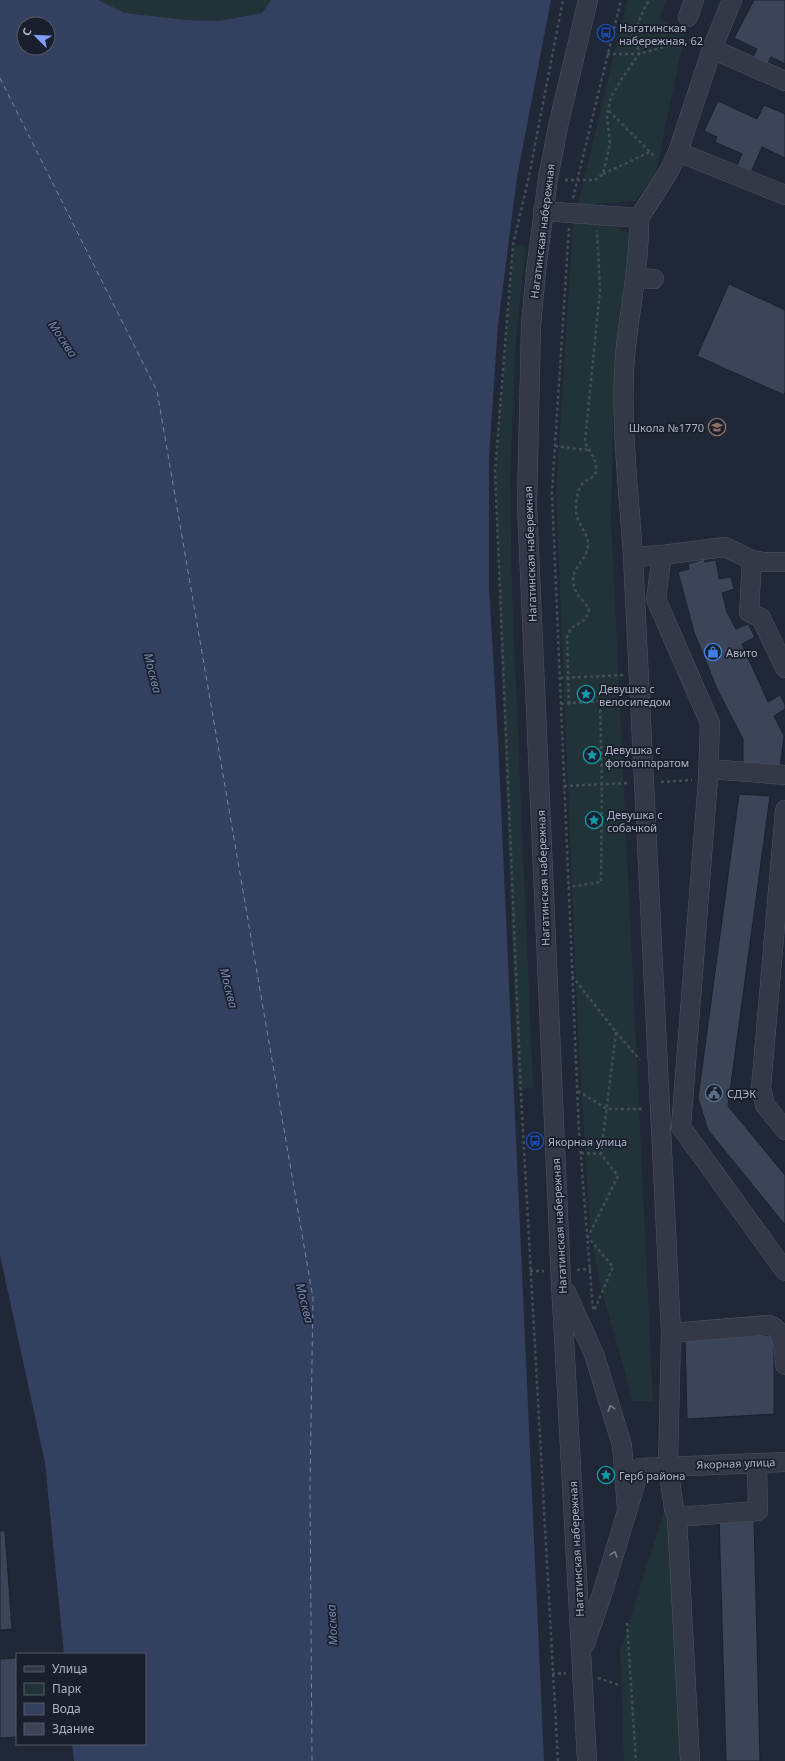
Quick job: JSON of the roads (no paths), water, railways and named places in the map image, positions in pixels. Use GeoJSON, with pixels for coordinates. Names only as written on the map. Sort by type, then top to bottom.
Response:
{"type":"FeatureCollection","features":[{"type":"Feature","properties":{"kind":"street","name":"Нагатинская набережная"},"geometry":{"type":"LineString","coordinates":[[587,1761],[561,1283],[527,505],[531,325],[543,211],[559,122],[588,0]]}},
{"type":"Feature","properties":{"kind":"street"},"geometry":{"type":"LineString","coordinates":[[690,1761],[677,1518],[674,1509],[668,1466],[671,1333],[659,1083],[637,783],[639,674],[633,557],[623,416],[625,357],[644,278],[639,246],[639,218],[669,171],[678,152],[712,49],[732,0]]}},
{"type":"Feature","properties":{"kind":"street"},"geometry":{"type":"LineString","coordinates":[[712,49],[785,81]]}},
{"type":"Feature","properties":{"kind":"street"},"geometry":{"type":"LineString","coordinates":[[678,152],[785,195]]}},
{"type":"Feature","properties":{"kind":"street"},"geometry":{"type":"LineString","coordinates":[[543,211],[639,218]]}},
{"type":"Feature","properties":{"kind":"street"},"geometry":{"type":"LineString","coordinates":[[633,557],[725,547],[752,560],[763,562],[785,562]]}},
{"type":"Feature","properties":{"kind":"street"},"geometry":{"type":"LineString","coordinates":[[662,555],[656,599],[710,723],[709,774],[681,1127],[785,1271]]}},
{"type":"Feature","properties":{"kind":"street"},"geometry":{"type":"LineString","coordinates":[[752,560],[749,612],[761,618],[785,668]]}},
{"type":"Feature","properties":{"kind":"street"},"geometry":{"type":"LineString","coordinates":[[709,774],[785,775]]}},
{"type":"Feature","properties":{"kind":"street"},"geometry":{"type":"LineString","coordinates":[[785,810],[761,1088],[765,1105],[785,1130]]}},
{"type":"Feature","properties":{"kind":"street"},"geometry":{"type":"LineString","coordinates":[[561,1283],[594,1354],[622,1445],[627,1510]]}},
{"type":"Feature","properties":{"kind":"street"},"geometry":{"type":"LineString","coordinates":[[671,1333],[769,1325],[775,1326],[783,1337],[785,1365]]}},
{"type":"Feature","properties":{"kind":"street"},"geometry":{"type":"LineString","coordinates":[[566,1365],[579,1352],[594,1354]]}},
{"type":"Feature","properties":{"kind":"street"},"geometry":{"type":"LineString","coordinates":[[582,1651],[604,1591],[640,1468],[622,1445]]}},
{"type":"Feature","properties":{"kind":"street"},"geometry":{"type":"LineString","coordinates":[[677,1518],[758,1511],[757,1462]]}},
{"type":"Feature","properties":{"kind":"street","name":"Якорная улица"},"geometry":{"type":"LineString","coordinates":[[640,1468],[785,1462]]}},
{"type":"Feature","properties":{"kind":"street"},"geometry":{"type":"LineString","coordinates":[[578,1585],[585,1597],[594,1599],[604,1591]]}},
{"type":"Feature","properties":{"kind":"water","name":"Москва"},"geometry":{"type":"Polygon","coordinates":[[[0,0],[98,0],[125,13],[187,20],[219,21],[262,13],[271,0],[551,0],[517,177],[498,325],[489,456],[489,587],[498,740],[544,1761],[74,1761],[72,1745],[146,1745],[146,1653],[64,1653],[45,1463],[0,1255],[0,0]]]}},
{"type":"Feature","properties":{"kind":"place","name":"Нагатинская набережная, 62"},"geometry":{"type":"Point","coordinates":[606,33]}},
{"type":"Feature","properties":{"kind":"place","name":"Школа №1770"},"geometry":{"type":"Point","coordinates":[717,427]}},
{"type":"Feature","properties":{"kind":"place","name":"Авито"},"geometry":{"type":"Point","coordinates":[713,652]}},
{"type":"Feature","properties":{"kind":"place","name":"Девушка с велосипедом"},"geometry":{"type":"Point","coordinates":[586,694]}},
{"type":"Feature","properties":{"kind":"place","name":"Девушка с фотоаппаратом"},"geometry":{"type":"Point","coordinates":[592,755]}},
{"type":"Feature","properties":{"kind":"place","name":"Девушка с собачкой"},"geometry":{"type":"Point","coordinates":[594,820]}},
{"type":"Feature","properties":{"kind":"place","name":"СДЭК"},"geometry":{"type":"Point","coordinates":[714,1093]}},
{"type":"Feature","properties":{"kind":"place","name":"Якорная улица"},"geometry":{"type":"Point","coordinates":[535,1141]}},
{"type":"Feature","properties":{"kind":"place","name":"Герб района"},"geometry":{"type":"Point","coordinates":[606,1475]}}]}
